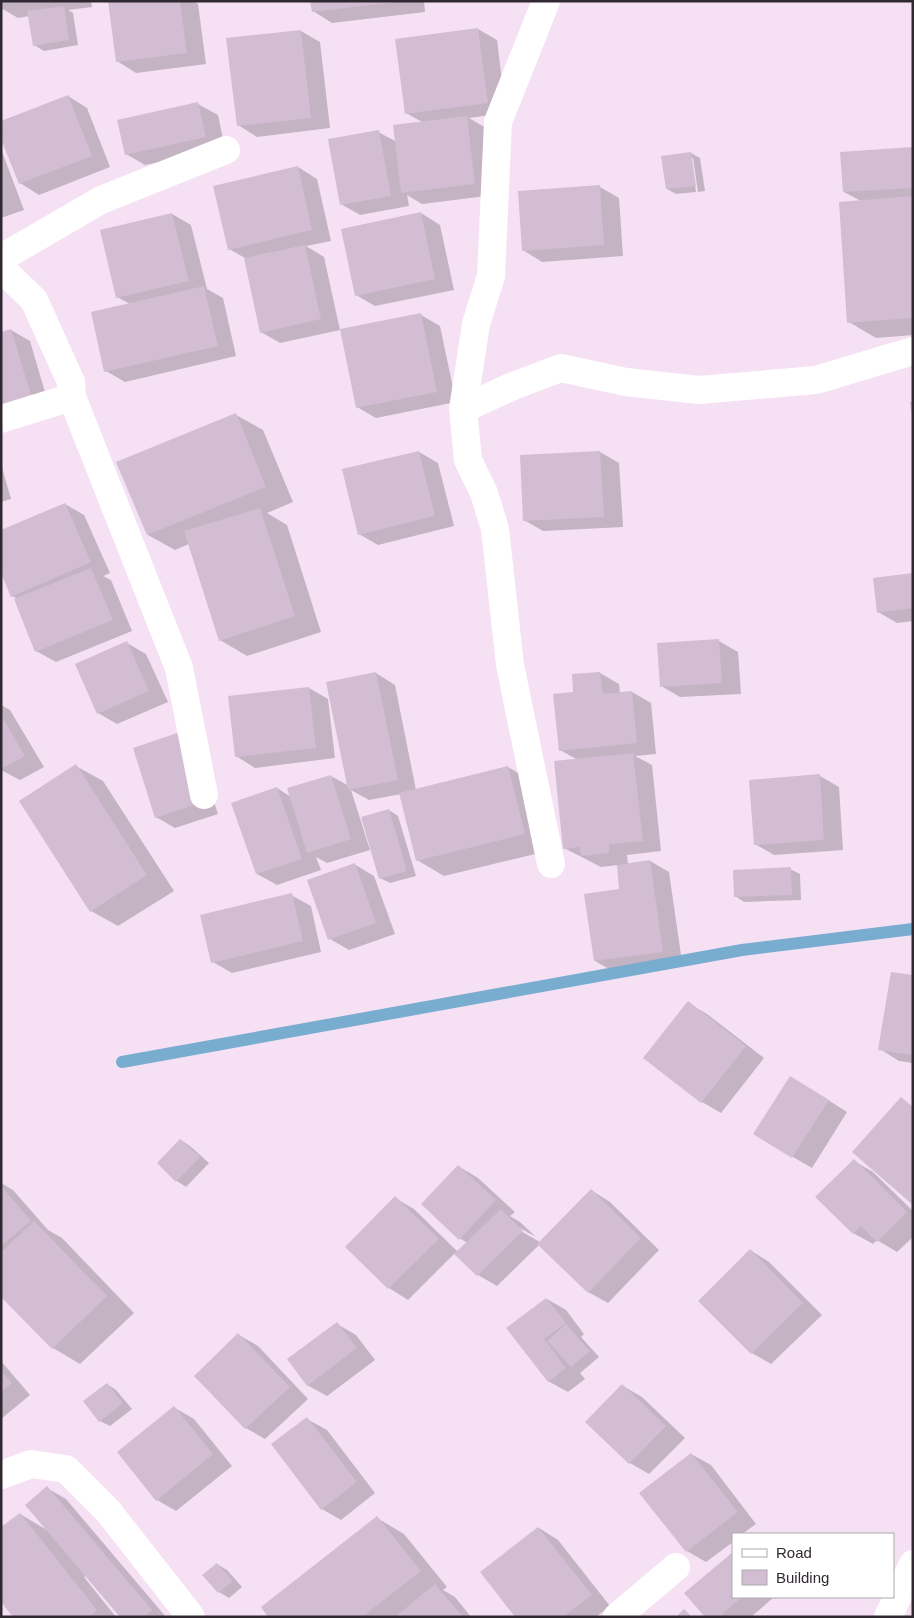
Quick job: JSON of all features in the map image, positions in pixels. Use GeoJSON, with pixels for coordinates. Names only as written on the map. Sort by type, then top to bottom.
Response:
{"type":"FeatureCollection","features":[{"type":"Feature","properties":{"kind":"street"},"geometry":{"type":"LineString","coordinates":[[546,1],[498,122],[490,276],[476,324],[463,409],[468,460],[484,493],[495,529],[510,664],[551,864]]}},
{"type":"Feature","properties":{"kind":"street"},"geometry":{"type":"LineString","coordinates":[[1,258],[101,200],[226,150]]}},
{"type":"Feature","properties":{"kind":"street"},"geometry":{"type":"LineString","coordinates":[[1,268],[34,300],[71,382],[72,397],[179,668],[204,795]]}},
{"type":"Feature","properties":{"kind":"street"},"geometry":{"type":"LineString","coordinates":[[463,409],[513,386],[561,368],[626,382],[699,390],[816,380],[913,351]]}},
{"type":"Feature","properties":{"kind":"street"},"geometry":{"type":"LineString","coordinates":[[1,419],[72,397]]}},
{"type":"Feature","properties":{"kind":"street"},"geometry":{"type":"LineString","coordinates":[[1,1476],[31,1464],[66,1469],[108,1510],[191,1617]]}},
{"type":"Feature","properties":{"kind":"street"},"geometry":{"type":"LineString","coordinates":[[888,1617],[913,1564]]}},
{"type":"Feature","properties":{"kind":"street"},"geometry":{"type":"LineString","coordinates":[[617,1617],[676,1567]]}},
{"type":"Feature","properties":{"kind":"building"},"geometry":{"type":"Polygon","coordinates":[[[108,1],[180,1],[187,53],[116,62],[108,1]]]}},
{"type":"Feature","properties":{"kind":"building"},"geometry":{"type":"Polygon","coordinates":[[[310,1],[394,1],[395,2],[312,12],[310,1]]]}},
{"type":"Feature","properties":{"kind":"building"},"geometry":{"type":"Polygon","coordinates":[[[64,6],[69,40],[33,46],[27,11],[64,6]]]}},
{"type":"Feature","properties":{"kind":"building"},"geometry":{"type":"Polygon","coordinates":[[[478,28],[488,103],[405,114],[395,39],[478,28]]]}},
{"type":"Feature","properties":{"kind":"building"},"geometry":{"type":"Polygon","coordinates":[[[301,30],[311,118],[237,126],[226,38],[301,30]]]}},
{"type":"Feature","properties":{"kind":"building"},"geometry":{"type":"Polygon","coordinates":[[[68,95],[92,156],[19,184],[1,139],[1,121],[68,95]]]}},
{"type":"Feature","properties":{"kind":"building"},"geometry":{"type":"Polygon","coordinates":[[[198,102],[206,137],[125,155],[117,120],[198,102]]]}},
{"type":"Feature","properties":{"kind":"building"},"geometry":{"type":"Polygon","coordinates":[[[467,116],[475,184],[401,193],[393,125],[467,116]]]}},
{"type":"Feature","properties":{"kind":"building"},"geometry":{"type":"Polygon","coordinates":[[[379,130],[391,196],[340,205],[328,139],[379,130]]]}},
{"type":"Feature","properties":{"kind":"building"},"geometry":{"type":"Polygon","coordinates":[[[913,147],[913,188],[843,192],[840,152],[913,147]]]}},
{"type":"Feature","properties":{"kind":"building"},"geometry":{"type":"Polygon","coordinates":[[[691,152],[696,186],[666,189],[661,156],[691,152]]]}},
{"type":"Feature","properties":{"kind":"building"},"geometry":{"type":"Polygon","coordinates":[[[298,166],[312,230],[228,250],[213,186],[298,166]]]}},
{"type":"Feature","properties":{"kind":"building"},"geometry":{"type":"Polygon","coordinates":[[[600,185],[604,245],[522,251],[518,191],[600,185]]]}},
{"type":"Feature","properties":{"kind":"building"},"geometry":{"type":"Polygon","coordinates":[[[912,196],[913,318],[847,323],[839,202],[912,196]]]}},
{"type":"Feature","properties":{"kind":"building"},"geometry":{"type":"Polygon","coordinates":[[[421,212],[435,279],[355,296],[341,229],[421,212]]]}},
{"type":"Feature","properties":{"kind":"building"},"geometry":{"type":"Polygon","coordinates":[[[172,213],[189,281],[116,298],[100,230],[172,213]]]}},
{"type":"Feature","properties":{"kind":"building"},"geometry":{"type":"Polygon","coordinates":[[[305,245],[321,319],[260,333],[244,258],[305,245]]]}},
{"type":"Feature","properties":{"kind":"building"},"geometry":{"type":"Polygon","coordinates":[[[204,286],[218,346],[104,372],[91,312],[204,286]]]}},
{"type":"Feature","properties":{"kind":"building"},"geometry":{"type":"Polygon","coordinates":[[[421,313],[437,392],[356,408],[340,329],[421,313]]]}},
{"type":"Feature","properties":{"kind":"building"},"geometry":{"type":"Polygon","coordinates":[[[11,329],[32,398],[1,407],[1,332],[11,329]]]}},
{"type":"Feature","properties":{"kind":"building"},"geometry":{"type":"Polygon","coordinates":[[[913,401],[913,414],[912,414],[910,402],[913,401]]]}},
{"type":"Feature","properties":{"kind":"building"},"geometry":{"type":"Polygon","coordinates":[[[236,413],[266,487],[147,535],[116,462],[236,413]]]}},
{"type":"Feature","properties":{"kind":"building"},"geometry":{"type":"Polygon","coordinates":[[[419,451],[435,516],[358,535],[342,469],[419,451]]]}},
{"type":"Feature","properties":{"kind":"building"},"geometry":{"type":"Polygon","coordinates":[[[600,451],[604,517],[523,521],[520,455],[600,451]]]}},
{"type":"Feature","properties":{"kind":"building"},"geometry":{"type":"Polygon","coordinates":[[[65,503],[91,562],[11,597],[1,573],[1,530],[65,503]]]}},
{"type":"Feature","properties":{"kind":"building"},"geometry":{"type":"Polygon","coordinates":[[[260,508],[295,616],[219,641],[184,531],[260,508]]]}},
{"type":"Feature","properties":{"kind":"building"},"geometry":{"type":"Polygon","coordinates":[[[91,568],[113,620],[35,652],[14,599],[91,568]]]}},
{"type":"Feature","properties":{"kind":"building"},"geometry":{"type":"Polygon","coordinates":[[[913,573],[913,608],[877,613],[873,578],[913,573]]]}},
{"type":"Feature","properties":{"kind":"building"},"geometry":{"type":"Polygon","coordinates":[[[719,639],[722,683],[660,687],[657,643],[719,639]]]}},
{"type":"Feature","properties":{"kind":"building"},"geometry":{"type":"Polygon","coordinates":[[[127,641],[149,691],[97,714],[75,664],[127,641]]]}},
{"type":"Feature","properties":{"kind":"building"},"geometry":{"type":"Polygon","coordinates":[[[376,672],[398,780],[348,790],[326,682],[376,672]]]}},
{"type":"Feature","properties":{"kind":"building"},"geometry":{"type":"Polygon","coordinates":[[[600,672],[603,694],[632,691],[637,743],[559,751],[553,694],[573,692],[572,674],[600,672]]]}},
{"type":"Feature","properties":{"kind":"building"},"geometry":{"type":"Polygon","coordinates":[[[309,687],[316,748],[235,757],[228,696],[309,687]]]}},
{"type":"Feature","properties":{"kind":"building"},"geometry":{"type":"Polygon","coordinates":[[[1,715],[25,756],[1,769],[1,715]]]}},
{"type":"Feature","properties":{"kind":"building"},"geometry":{"type":"Polygon","coordinates":[[[177,733],[200,803],[155,818],[133,748],[177,733]]]}},
{"type":"Feature","properties":{"kind":"building"},"geometry":{"type":"Polygon","coordinates":[[[633,753],[643,841],[609,844],[609,853],[581,856],[580,847],[563,849],[554,761],[633,753]]]}},
{"type":"Feature","properties":{"kind":"building"},"geometry":{"type":"Polygon","coordinates":[[[76,764],[147,875],[90,912],[19,801],[76,764]]]}},
{"type":"Feature","properties":{"kind":"building"},"geometry":{"type":"Polygon","coordinates":[[[508,766],[525,834],[416,861],[399,793],[508,766]]]}},
{"type":"Feature","properties":{"kind":"building"},"geometry":{"type":"Polygon","coordinates":[[[820,774],[824,840],[754,845],[749,780],[820,774]]]}},
{"type":"Feature","properties":{"kind":"building"},"geometry":{"type":"Polygon","coordinates":[[[331,775],[351,839],[307,853],[287,788],[331,775]]]}},
{"type":"Feature","properties":{"kind":"building"},"geometry":{"type":"Polygon","coordinates":[[[277,787],[302,859],[256,874],[231,803],[277,787]]]}},
{"type":"Feature","properties":{"kind":"building"},"geometry":{"type":"Polygon","coordinates":[[[389,809],[407,871],[379,879],[361,817],[389,809]]]}},
{"type":"Feature","properties":{"kind":"building"},"geometry":{"type":"Polygon","coordinates":[[[650,860],[663,952],[594,961],[584,894],[619,889],[617,865],[650,860]]]}},
{"type":"Feature","properties":{"kind":"building"},"geometry":{"type":"Polygon","coordinates":[[[355,863],[376,923],[328,940],[307,880],[355,863]]]}},
{"type":"Feature","properties":{"kind":"building"},"geometry":{"type":"Polygon","coordinates":[[[791,867],[792,895],[734,897],[733,870],[791,867]]]}},
{"type":"Feature","properties":{"kind":"building"},"geometry":{"type":"Polygon","coordinates":[[[292,893],[303,941],[211,963],[200,915],[292,893]]]}},
{"type":"Feature","properties":{"kind":"building"},"geometry":{"type":"Polygon","coordinates":[[[891,972],[913,975],[913,1055],[878,1050],[891,972]]]}},
{"type":"Feature","properties":{"kind":"building"},"geometry":{"type":"Polygon","coordinates":[[[688,1001],[746,1046],[701,1103],[643,1058],[688,1001]]]}},
{"type":"Feature","properties":{"kind":"building"},"geometry":{"type":"Polygon","coordinates":[[[790,1076],[829,1100],[792,1158],[753,1134],[790,1076]]]}},
{"type":"Feature","properties":{"kind":"building"},"geometry":{"type":"Polygon","coordinates":[[[901,1097],[913,1107],[913,1205],[852,1152],[901,1097]]]}},
{"type":"Feature","properties":{"kind":"building"},"geometry":{"type":"Polygon","coordinates":[[[180,1139],[200,1157],[176,1182],[157,1163],[180,1139]]]}},
{"type":"Feature","properties":{"kind":"building"},"geometry":{"type":"Polygon","coordinates":[[[854,1159],[907,1212],[877,1242],[861,1226],[853,1234],[815,1197],[854,1159]]]}},
{"type":"Feature","properties":{"kind":"building"},"geometry":{"type":"Polygon","coordinates":[[[458,1165],[496,1200],[459,1240],[421,1204],[458,1165]]]}},
{"type":"Feature","properties":{"kind":"building"},"geometry":{"type":"Polygon","coordinates":[[[1,1186],[31,1221],[1,1246],[1,1186]]]}},
{"type":"Feature","properties":{"kind":"building"},"geometry":{"type":"Polygon","coordinates":[[[591,1189],[641,1238],[588,1293],[537,1244],[591,1189]]]}},
{"type":"Feature","properties":{"kind":"building"},"geometry":{"type":"Polygon","coordinates":[[[395,1196],[439,1239],[388,1289],[345,1247],[395,1196]]]}},
{"type":"Feature","properties":{"kind":"building"},"geometry":{"type":"Polygon","coordinates":[[[501,1209],[523,1231],[477,1276],[454,1254],[501,1209]]]}},
{"type":"Feature","properties":{"kind":"building"},"geometry":{"type":"Polygon","coordinates":[[[34,1221],[107,1296],[52,1349],[1,1297],[1,1252],[34,1221]]]}},
{"type":"Feature","properties":{"kind":"building"},"geometry":{"type":"Polygon","coordinates":[[[750,1249],[803,1303],[751,1354],[698,1301],[750,1249]]]}},
{"type":"Feature","properties":{"kind":"building"},"geometry":{"type":"Polygon","coordinates":[[[546,1298],[566,1323],[544,1339],[566,1368],[548,1382],[506,1328],[546,1298]]]}},
{"type":"Feature","properties":{"kind":"building"},"geometry":{"type":"Polygon","coordinates":[[[337,1322],[357,1348],[307,1386],[287,1359],[337,1322]]]}},
{"type":"Feature","properties":{"kind":"building"},"geometry":{"type":"Polygon","coordinates":[[[566,1324],[590,1351],[571,1367],[547,1341],[566,1324]]]}},
{"type":"Feature","properties":{"kind":"building"},"geometry":{"type":"Polygon","coordinates":[[[238,1333],[290,1387],[245,1429],[194,1376],[238,1333]]]}},
{"type":"Feature","properties":{"kind":"building"},"geometry":{"type":"Polygon","coordinates":[[[1,1371],[12,1383],[1,1392],[1,1371]]]}},
{"type":"Feature","properties":{"kind":"building"},"geometry":{"type":"Polygon","coordinates":[[[107,1383],[123,1403],[99,1422],[83,1401],[107,1383]]]}},
{"type":"Feature","properties":{"kind":"building"},"geometry":{"type":"Polygon","coordinates":[[[622,1384],[666,1426],[629,1464],[585,1422],[622,1384]]]}},
{"type":"Feature","properties":{"kind":"building"},"geometry":{"type":"Polygon","coordinates":[[[174,1406],[213,1454],[156,1501],[117,1452],[174,1406]]]}},
{"type":"Feature","properties":{"kind":"building"},"geometry":{"type":"Polygon","coordinates":[[[307,1417],[357,1482],[321,1510],[271,1444],[307,1417]]]}},
{"type":"Feature","properties":{"kind":"building"},"geometry":{"type":"Polygon","coordinates":[[[691,1453],[738,1512],[686,1552],[639,1493],[691,1453]]]}},
{"type":"Feature","properties":{"kind":"building"},"geometry":{"type":"Polygon","coordinates":[[[47,1486],[152,1610],[144,1617],[120,1617],[25,1505],[47,1486]]]}},
{"type":"Feature","properties":{"kind":"building"},"geometry":{"type":"Polygon","coordinates":[[[20,1513],[97,1610],[89,1617],[13,1617],[1,1602],[1,1527],[20,1513]]]}},
{"type":"Feature","properties":{"kind":"building"},"geometry":{"type":"Polygon","coordinates":[[[377,1516],[421,1571],[362,1617],[268,1617],[261,1607],[377,1516]]]}},
{"type":"Feature","properties":{"kind":"building"},"geometry":{"type":"Polygon","coordinates":[[[538,1527],[592,1595],[563,1617],[515,1617],[480,1572],[538,1527]]]}},
{"type":"Feature","properties":{"kind":"building"},"geometry":{"type":"Polygon","coordinates":[[[732,1553],[732,1598],[741,1598],[719,1617],[705,1617],[684,1593],[732,1553]]]}},
{"type":"Feature","properties":{"kind":"building"},"geometry":{"type":"Polygon","coordinates":[[[217,1563],[233,1581],[218,1593],[202,1575],[217,1563]]]}},
{"type":"Feature","properties":{"kind":"building"},"geometry":{"type":"Polygon","coordinates":[[[435,1584],[463,1617],[395,1617],[435,1584]]]}},
{"type":"Feature","properties":{"kind":"building"},"geometry":{"type":"Polygon","coordinates":[[[684,1609],[692,1617],[676,1617],[684,1609]]]}},
{"type":"Feature","properties":{"kind":"waterway"},"geometry":{"type":"LineString","coordinates":[[122,1062],[742,950],[913,929]]}}]}
